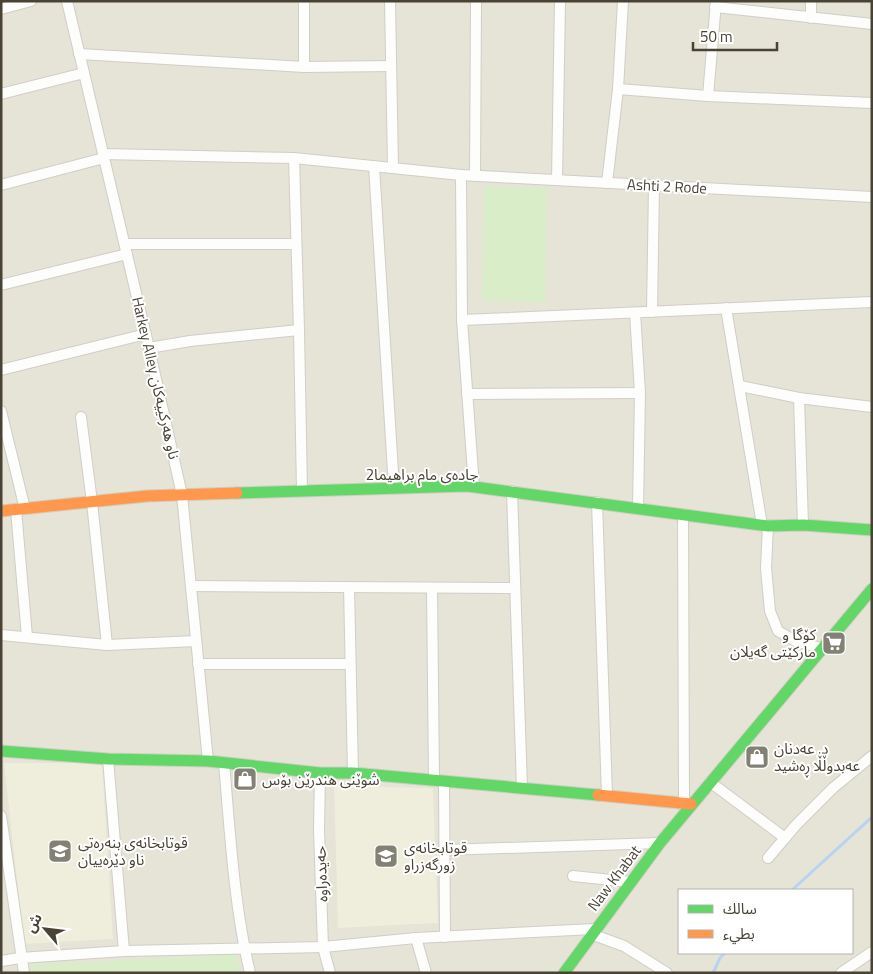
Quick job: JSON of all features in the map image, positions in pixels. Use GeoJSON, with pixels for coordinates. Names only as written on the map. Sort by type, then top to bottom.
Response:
{"type":"FeatureCollection","features":[{"type":"Feature","properties":{"kind":"street"},"geometry":{"type":"LineString","coordinates":[[1,9],[31,1]]}},
{"type":"Feature","properties":{"kind":"street","name":"Harkey Alley ناو هەركييەكان"},"geometry":{"type":"LineString","coordinates":[[67,1],[182,495],[208,761]]}},
{"type":"Feature","properties":{"kind":"street"},"geometry":{"type":"LineString","coordinates":[[304,1],[304,67]]}},
{"type":"Feature","properties":{"kind":"street"},"geometry":{"type":"LineString","coordinates":[[390,1],[393,168]]}},
{"type":"Feature","properties":{"kind":"street"},"geometry":{"type":"LineString","coordinates":[[475,176],[476,1]]}},
{"type":"Feature","properties":{"kind":"street"},"geometry":{"type":"LineString","coordinates":[[557,180],[560,1]]}},
{"type":"Feature","properties":{"kind":"street"},"geometry":{"type":"LineString","coordinates":[[607,182],[618,89],[624,1]]}},
{"type":"Feature","properties":{"kind":"street"},"geometry":{"type":"LineString","coordinates":[[811,1],[811,18]]}},
{"type":"Feature","properties":{"kind":"street"},"geometry":{"type":"LineString","coordinates":[[708,96],[716,4],[811,18],[872,24]]}},
{"type":"Feature","properties":{"kind":"street"},"geometry":{"type":"LineString","coordinates":[[79,54],[304,67],[391,66]]}},
{"type":"Feature","properties":{"kind":"street"},"geometry":{"type":"LineString","coordinates":[[1,94],[84,73]]}},
{"type":"Feature","properties":{"kind":"street"},"geometry":{"type":"LineString","coordinates":[[618,89],[708,96],[872,103]]}},
{"type":"Feature","properties":{"kind":"street","name":"Ashti 2 Rode"},"geometry":{"type":"LineString","coordinates":[[1,185],[104,156],[294,158],[475,176],[872,197]]}},
{"type":"Feature","properties":{"kind":"street"},"geometry":{"type":"LineString","coordinates":[[294,158],[300,330],[302,491]]}},
{"type":"Feature","properties":{"kind":"street"},"geometry":{"type":"LineString","coordinates":[[374,166],[394,488]]}},
{"type":"Feature","properties":{"kind":"street"},"geometry":{"type":"LineString","coordinates":[[461,175],[462,320],[474,487]]}},
{"type":"Feature","properties":{"kind":"street"},"geometry":{"type":"LineString","coordinates":[[652,312],[654,186]]}},
{"type":"Feature","properties":{"kind":"street"},"geometry":{"type":"LineString","coordinates":[[1,285],[126,249],[296,244]]}},
{"type":"Feature","properties":{"kind":"street"},"geometry":{"type":"LineString","coordinates":[[462,320],[872,302]]}},
{"type":"Feature","properties":{"kind":"street"},"geometry":{"type":"LineString","coordinates":[[726,308],[765,526],[770,610],[778,631],[797,642],[822,648]]}},
{"type":"Feature","properties":{"kind":"street"},"geometry":{"type":"LineString","coordinates":[[635,312],[640,392],[638,508]]}},
{"type":"Feature","properties":{"kind":"street"},"geometry":{"type":"LineString","coordinates":[[149,348],[183,342],[300,330]]}},
{"type":"Feature","properties":{"kind":"street"},"geometry":{"type":"LineString","coordinates":[[1,370],[146,334]]}},
{"type":"Feature","properties":{"kind":"street"},"geometry":{"type":"LineString","coordinates":[[740,386],[799,398],[872,407]]}},
{"type":"Feature","properties":{"kind":"street"},"geometry":{"type":"LineString","coordinates":[[467,394],[640,392]]}},
{"type":"Feature","properties":{"kind":"street"},"geometry":{"type":"LineString","coordinates":[[799,398],[803,525]]}},
{"type":"Feature","properties":{"kind":"street"},"geometry":{"type":"LineString","coordinates":[[1,410],[20,510],[27,637]]}},
{"type":"Feature","properties":{"kind":"street"},"geometry":{"type":"LineString","coordinates":[[81,417],[107,645]]}},
{"type":"Feature","properties":{"kind":"street","name":"جادەی مام براهیما2"},"geometry":{"type":"LineString","coordinates":[[1,511],[147,496],[474,487],[765,526],[803,525],[872,530]]}},
{"type":"Feature","properties":{"kind":"street"},"geometry":{"type":"LineString","coordinates":[[512,491],[522,788]]}},
{"type":"Feature","properties":{"kind":"street"},"geometry":{"type":"LineString","coordinates":[[597,502],[607,796]]}},
{"type":"Feature","properties":{"kind":"street"},"geometry":{"type":"LineString","coordinates":[[1,751],[108,759],[208,761],[320,774],[353,774],[439,781],[688,804],[683,514]]}},
{"type":"Feature","properties":{"kind":"street"},"geometry":{"type":"LineString","coordinates":[[192,586],[515,588]]}},
{"type":"Feature","properties":{"kind":"street"},"geometry":{"type":"LineString","coordinates":[[349,587],[353,774]]}},
{"type":"Feature","properties":{"kind":"street"},"geometry":{"type":"LineString","coordinates":[[432,588],[439,781],[444,850],[445,937]]}},
{"type":"Feature","properties":{"kind":"street","name":"Naw Khabat"},"geometry":{"type":"LineString","coordinates":[[564,973],[688,804],[710,782],[872,589]]}},
{"type":"Feature","properties":{"kind":"street"},"geometry":{"type":"LineString","coordinates":[[1,635],[107,645],[196,641]]}},
{"type":"Feature","properties":{"kind":"street"},"geometry":{"type":"LineString","coordinates":[[198,664],[350,664]]}},
{"type":"Feature","properties":{"kind":"street"},"geometry":{"type":"LineString","coordinates":[[768,858],[796,825],[821,800],[872,756]]}},
{"type":"Feature","properties":{"kind":"street"},"geometry":{"type":"LineString","coordinates":[[108,759],[124,951]]}},
{"type":"Feature","properties":{"kind":"street"},"geometry":{"type":"LineString","coordinates":[[224,763],[231,840],[250,973]]}},
{"type":"Feature","properties":{"kind":"street","name":"حەیدەراوە"},"geometry":{"type":"LineString","coordinates":[[320,774],[319,830],[323,947],[330,973]]}},
{"type":"Feature","properties":{"kind":"street"},"geometry":{"type":"LineString","coordinates":[[710,782],[785,838]]}},
{"type":"Feature","properties":{"kind":"street"},"geometry":{"type":"LineString","coordinates":[[1,816],[20,958],[24,973]]}},
{"type":"Feature","properties":{"kind":"street"},"geometry":{"type":"LineString","coordinates":[[444,850],[660,843]]}},
{"type":"Feature","properties":{"kind":"street"},"geometry":{"type":"LineString","coordinates":[[573,876],[631,882]]}},
{"type":"Feature","properties":{"kind":"street"},"geometry":{"type":"LineString","coordinates":[[1,961],[124,951],[323,947],[416,938],[593,932],[624,946],[667,973]]}},
{"type":"Feature","properties":{"kind":"street"},"geometry":{"type":"LineString","coordinates":[[416,938],[426,973]]}},
{"type":"Feature","properties":{"kind":"street"},"geometry":{"type":"LineString","coordinates":[[841,973],[872,952]]}},
{"type":"Feature","properties":{"kind":"shaded area"},"geometry":{"type":"Polygon","coordinates":[[[1,1],[872,1],[872,973],[1,973],[1,1]]]}},
{"type":"Feature","properties":{"kind":"shaded area","name":"قوتابخانەى بنەرەتى ناو دێرەييان"},"geometry":{"type":"Polygon","coordinates":[[[4,763],[102,763],[113,939],[24,944],[4,763]]]}},
{"type":"Feature","properties":{"kind":"shaded area","name":"قوتابخانەی زورگەزراو"},"geometry":{"type":"Polygon","coordinates":[[[334,786],[433,788],[438,923],[338,928],[334,786]]]}},
{"type":"Feature","properties":{"kind":"green space"},"geometry":{"type":"Polygon","coordinates":[[[484,187],[547,188],[545,302],[482,301],[484,187]]]}},
{"type":"Feature","properties":{"kind":"green space"},"geometry":{"type":"Polygon","coordinates":[[[236,955],[241,973],[32,973],[30,964],[236,955]]]}},
{"type":"Feature","properties":{"kind":"waterway"},"geometry":{"type":"LineString","coordinates":[[793,889],[872,817]]}},
{"type":"Feature","properties":{"kind":"waterway"},"geometry":{"type":"LineString","coordinates":[[713,973],[724,954]]}},
{"type":"Feature","properties":{"kind":"traffic: fast"},"geometry":{"type":"LineString","coordinates":[[237,493],[467,486],[768,526],[803,525],[872,530]]}},
{"type":"Feature","properties":{"kind":"traffic: fast"},"geometry":{"type":"LineString","coordinates":[[564,973],[660,843],[872,589]]}},
{"type":"Feature","properties":{"kind":"traffic: fast"},"geometry":{"type":"LineString","coordinates":[[1,751],[108,759],[208,761],[320,773],[353,773],[598,795]]}},
{"type":"Feature","properties":{"kind":"traffic: slow"},"geometry":{"type":"LineString","coordinates":[[1,511],[147,496],[237,493]]}},
{"type":"Feature","properties":{"kind":"traffic: slow"},"geometry":{"type":"LineString","coordinates":[[598,795],[691,804]]}},
{"type":"Feature","properties":{"kind":"place","name":"کۆگا و مارکێتی گەیلان"},"geometry":{"type":"Point","coordinates":[834,643]}},
{"type":"Feature","properties":{"kind":"place","name":"د. عەدنان عەبدوڵڵا ڕەشید"},"geometry":{"type":"Point","coordinates":[757,757]}},
{"type":"Feature","properties":{"kind":"place","name":"شوێنی هندرێن بۆس"},"geometry":{"type":"Point","coordinates":[245,779]}},
{"type":"Feature","properties":{"kind":"place","name":"قوتابخانەى بنەرەتى ناو دێرەييان"},"geometry":{"type":"Point","coordinates":[60,851]}},
{"type":"Feature","properties":{"kind":"place","name":"قوتابخانەی زورگەزراو"},"geometry":{"type":"Point","coordinates":[386,856]}}]}
